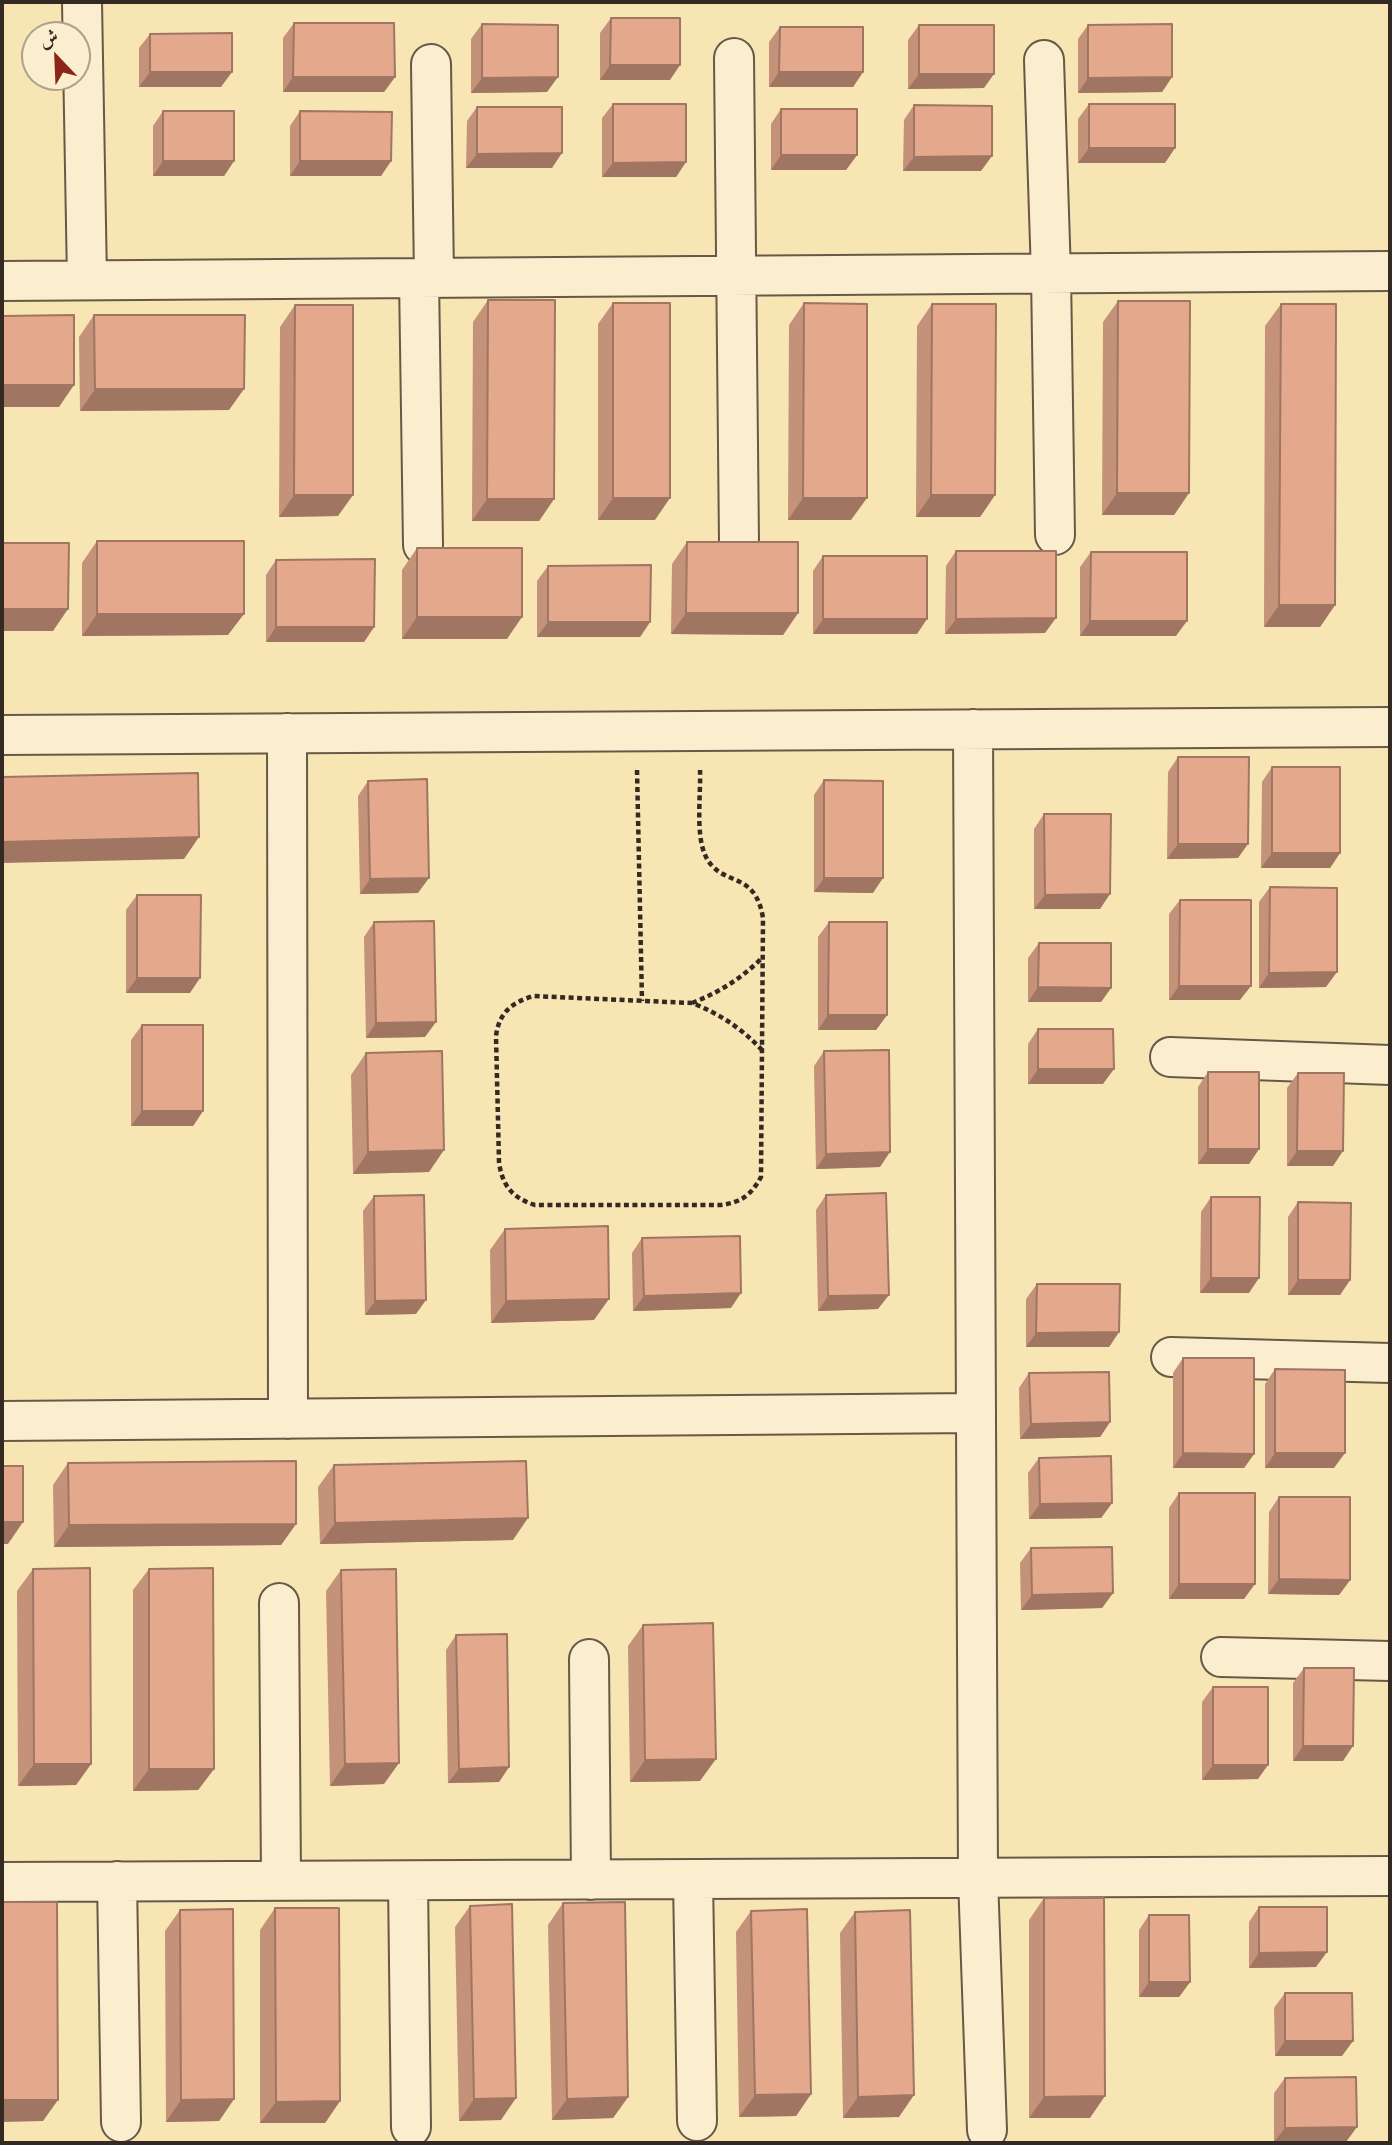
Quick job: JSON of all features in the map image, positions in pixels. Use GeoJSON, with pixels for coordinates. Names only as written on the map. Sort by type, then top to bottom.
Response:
{"type":"FeatureCollection","features":[{"type":"Feature","properties":{"kind":"street"},"geometry":{"type":"LineString","coordinates":[[82,2],[87,280]]}},
{"type":"Feature","properties":{"kind":"street"},"geometry":{"type":"LineString","coordinates":[[734,58],[739,543]]}},
{"type":"Feature","properties":{"kind":"street"},"geometry":{"type":"LineString","coordinates":[[1044,60],[1055,536]]}},
{"type":"Feature","properties":{"kind":"street"},"geometry":{"type":"LineString","coordinates":[[423,545],[431,64]]}},
{"type":"Feature","properties":{"kind":"street"},"geometry":{"type":"LineString","coordinates":[[2,281],[1390,271]]}},
{"type":"Feature","properties":{"kind":"street"},"geometry":{"type":"LineString","coordinates":[[2,734],[1390,727]]}},
{"type":"Feature","properties":{"kind":"street"},"geometry":{"type":"LineString","coordinates":[[972,729],[978,1878],[987,2130]]}},
{"type":"Feature","properties":{"kind":"street"},"geometry":{"type":"LineString","coordinates":[[287,733],[288,1419]]}},
{"type":"Feature","properties":{"kind":"street"},"geometry":{"type":"LineString","coordinates":[[1170,1057],[1390,1065]]}},
{"type":"Feature","properties":{"kind":"street"},"geometry":{"type":"LineString","coordinates":[[1171,1357],[1390,1363]]}},
{"type":"Feature","properties":{"kind":"street"},"geometry":{"type":"LineString","coordinates":[[2,1421],[976,1413]]}},
{"type":"Feature","properties":{"kind":"street"},"geometry":{"type":"LineString","coordinates":[[279,1603],[281,1881]]}},
{"type":"Feature","properties":{"kind":"street"},"geometry":{"type":"LineString","coordinates":[[1221,1657],[1390,1661]]}},
{"type":"Feature","properties":{"kind":"street"},"geometry":{"type":"LineString","coordinates":[[589,1659],[591,1880]]}},
{"type":"Feature","properties":{"kind":"street"},"geometry":{"type":"LineString","coordinates":[[2,1882],[1390,1876]]}},
{"type":"Feature","properties":{"kind":"street"},"geometry":{"type":"LineString","coordinates":[[693,1879],[697,2121]]}},
{"type":"Feature","properties":{"kind":"street"},"geometry":{"type":"LineString","coordinates":[[117,1881],[121,2122]]}},
{"type":"Feature","properties":{"kind":"street"},"geometry":{"type":"LineString","coordinates":[[408,1881],[411,2127]]}},
{"type":"Feature","properties":{"kind":"path"},"geometry":{"type":"LineString","coordinates":[[636,731],[642,1001]]}},
{"type":"Feature","properties":{"kind":"path"},"geometry":{"type":"LineString","coordinates":[[700,731],[702,844],[712,866],[719,873],[741,881],[758,899],[763,918],[763,957],[761,1177],[754,1190],[742,1200],[720,1205],[535,1205],[515,1196],[506,1187],[499,1162],[496,1036],[502,1015],[520,1000],[533,996],[692,1003],[730,1021],[762,1051]]}},
{"type":"Feature","properties":{"kind":"path"},"geometry":{"type":"LineString","coordinates":[[692,1003],[730,985],[763,957]]}},
{"type":"Feature","properties":{"kind":"building"},"geometry":{"type":"Polygon","coordinates":[[[611,18],[680,18],[680,65],[610,65],[611,18]]]}},
{"type":"Feature","properties":{"kind":"building"},"geometry":{"type":"Polygon","coordinates":[[[294,23],[394,23],[395,77],[293,77],[294,23]]]}},
{"type":"Feature","properties":{"kind":"building"},"geometry":{"type":"Polygon","coordinates":[[[482,24],[558,25],[558,77],[482,78],[482,24]]]}},
{"type":"Feature","properties":{"kind":"building"},"geometry":{"type":"Polygon","coordinates":[[[1172,24],[1172,77],[1088,78],[1088,25],[1172,24]]]}},
{"type":"Feature","properties":{"kind":"building"},"geometry":{"type":"Polygon","coordinates":[[[919,25],[994,25],[994,74],[919,74],[919,25]]]}},
{"type":"Feature","properties":{"kind":"building"},"geometry":{"type":"Polygon","coordinates":[[[780,27],[863,27],[863,72],[779,72],[780,27]]]}},
{"type":"Feature","properties":{"kind":"building"},"geometry":{"type":"Polygon","coordinates":[[[232,33],[232,72],[150,72],[150,34],[232,33]]]}},
{"type":"Feature","properties":{"kind":"building"},"geometry":{"type":"Polygon","coordinates":[[[613,104],[686,104],[686,162],[613,163],[613,104]]]}},
{"type":"Feature","properties":{"kind":"building"},"geometry":{"type":"Polygon","coordinates":[[[1089,104],[1175,104],[1175,148],[1089,148],[1089,104]]]}},
{"type":"Feature","properties":{"kind":"building"},"geometry":{"type":"Polygon","coordinates":[[[914,105],[992,106],[992,156],[914,157],[914,105]]]}},
{"type":"Feature","properties":{"kind":"building"},"geometry":{"type":"Polygon","coordinates":[[[477,107],[562,107],[562,153],[477,154],[477,107]]]}},
{"type":"Feature","properties":{"kind":"building"},"geometry":{"type":"Polygon","coordinates":[[[781,109],[857,109],[857,155],[781,155],[781,109]]]}},
{"type":"Feature","properties":{"kind":"building"},"geometry":{"type":"Polygon","coordinates":[[[163,111],[234,111],[234,161],[163,161],[163,111]]]}},
{"type":"Feature","properties":{"kind":"building"},"geometry":{"type":"Polygon","coordinates":[[[300,111],[392,112],[391,161],[300,161],[300,111]]]}},
{"type":"Feature","properties":{"kind":"building"},"geometry":{"type":"Polygon","coordinates":[[[488,300],[555,300],[554,499],[487,499],[488,300]]]}},
{"type":"Feature","properties":{"kind":"building"},"geometry":{"type":"Polygon","coordinates":[[[1118,301],[1190,301],[1189,493],[1117,493],[1118,301]]]}},
{"type":"Feature","properties":{"kind":"building"},"geometry":{"type":"Polygon","coordinates":[[[613,303],[670,303],[670,498],[613,498],[613,303]]]}},
{"type":"Feature","properties":{"kind":"building"},"geometry":{"type":"Polygon","coordinates":[[[804,303],[867,304],[867,498],[803,498],[804,303]]]}},
{"type":"Feature","properties":{"kind":"building"},"geometry":{"type":"Polygon","coordinates":[[[932,304],[996,304],[995,495],[931,495],[932,304]]]}},
{"type":"Feature","properties":{"kind":"building"},"geometry":{"type":"Polygon","coordinates":[[[1281,304],[1336,304],[1335,605],[1279,605],[1281,304]]]}},
{"type":"Feature","properties":{"kind":"building"},"geometry":{"type":"Polygon","coordinates":[[[295,305],[353,305],[353,495],[294,495],[295,305]]]}},
{"type":"Feature","properties":{"kind":"building"},"geometry":{"type":"Polygon","coordinates":[[[74,315],[74,385],[2,385],[2,316],[74,315]]]}},
{"type":"Feature","properties":{"kind":"building"},"geometry":{"type":"Polygon","coordinates":[[[94,315],[245,315],[244,389],[95,389],[94,315]]]}},
{"type":"Feature","properties":{"kind":"building"},"geometry":{"type":"Polygon","coordinates":[[[97,541],[244,541],[244,614],[97,614],[97,541]]]}},
{"type":"Feature","properties":{"kind":"building"},"geometry":{"type":"Polygon","coordinates":[[[687,542],[798,542],[798,613],[686,613],[687,542]]]}},
{"type":"Feature","properties":{"kind":"building"},"geometry":{"type":"Polygon","coordinates":[[[2,543],[69,543],[68,609],[2,609],[2,543]]]}},
{"type":"Feature","properties":{"kind":"building"},"geometry":{"type":"Polygon","coordinates":[[[417,548],[522,548],[522,617],[417,617],[417,548]]]}},
{"type":"Feature","properties":{"kind":"building"},"geometry":{"type":"Polygon","coordinates":[[[956,551],[1056,551],[1056,618],[956,619],[956,551]]]}},
{"type":"Feature","properties":{"kind":"building"},"geometry":{"type":"Polygon","coordinates":[[[1091,552],[1187,552],[1187,621],[1090,621],[1091,552]]]}},
{"type":"Feature","properties":{"kind":"building"},"geometry":{"type":"Polygon","coordinates":[[[823,556],[927,556],[927,619],[823,619],[823,556]]]}},
{"type":"Feature","properties":{"kind":"building"},"geometry":{"type":"Polygon","coordinates":[[[375,559],[374,627],[276,627],[276,560],[375,559]]]}},
{"type":"Feature","properties":{"kind":"building"},"geometry":{"type":"Polygon","coordinates":[[[651,565],[650,622],[548,622],[548,566],[651,565]]]}},
{"type":"Feature","properties":{"kind":"building"},"geometry":{"type":"Polygon","coordinates":[[[1178,757],[1249,757],[1248,844],[1178,844],[1178,757]]]}},
{"type":"Feature","properties":{"kind":"building"},"geometry":{"type":"Polygon","coordinates":[[[1272,767],[1340,767],[1340,853],[1272,853],[1272,767]]]}},
{"type":"Feature","properties":{"kind":"building"},"geometry":{"type":"Polygon","coordinates":[[[198,773],[199,837],[2,842],[2,777],[198,773]]]}},
{"type":"Feature","properties":{"kind":"building"},"geometry":{"type":"Polygon","coordinates":[[[427,779],[429,878],[370,879],[368,781],[427,779]]]}},
{"type":"Feature","properties":{"kind":"building"},"geometry":{"type":"Polygon","coordinates":[[[824,780],[883,781],[883,878],[824,878],[824,780]]]}},
{"type":"Feature","properties":{"kind":"building"},"geometry":{"type":"Polygon","coordinates":[[[1044,814],[1111,814],[1110,894],[1045,895],[1044,814]]]}},
{"type":"Feature","properties":{"kind":"building"},"geometry":{"type":"Polygon","coordinates":[[[1270,887],[1337,888],[1337,972],[1269,973],[1270,887]]]}},
{"type":"Feature","properties":{"kind":"building"},"geometry":{"type":"Polygon","coordinates":[[[137,895],[201,895],[200,978],[137,978],[137,895]]]}},
{"type":"Feature","properties":{"kind":"building"},"geometry":{"type":"Polygon","coordinates":[[[1180,900],[1251,900],[1251,986],[1179,986],[1180,900]]]}},
{"type":"Feature","properties":{"kind":"building"},"geometry":{"type":"Polygon","coordinates":[[[434,921],[436,1022],[376,1023],[374,922],[434,921]]]}},
{"type":"Feature","properties":{"kind":"building"},"geometry":{"type":"Polygon","coordinates":[[[829,922],[887,922],[887,1015],[828,1015],[829,922]]]}},
{"type":"Feature","properties":{"kind":"building"},"geometry":{"type":"Polygon","coordinates":[[[1039,943],[1111,943],[1111,988],[1038,987],[1039,943]]]}},
{"type":"Feature","properties":{"kind":"building"},"geometry":{"type":"Polygon","coordinates":[[[142,1025],[203,1025],[203,1111],[142,1111],[142,1025]]]}},
{"type":"Feature","properties":{"kind":"building"},"geometry":{"type":"Polygon","coordinates":[[[1038,1029],[1113,1029],[1114,1069],[1038,1069],[1038,1029]]]}},
{"type":"Feature","properties":{"kind":"building"},"geometry":{"type":"Polygon","coordinates":[[[889,1050],[890,1152],[826,1154],[824,1051],[889,1050]]]}},
{"type":"Feature","properties":{"kind":"building"},"geometry":{"type":"Polygon","coordinates":[[[442,1051],[444,1150],[368,1152],[366,1053],[442,1051]]]}},
{"type":"Feature","properties":{"kind":"building"},"geometry":{"type":"Polygon","coordinates":[[[1208,1072],[1259,1072],[1259,1149],[1208,1149],[1208,1072]]]}},
{"type":"Feature","properties":{"kind":"building"},"geometry":{"type":"Polygon","coordinates":[[[1298,1073],[1344,1073],[1343,1151],[1297,1151],[1298,1073]]]}},
{"type":"Feature","properties":{"kind":"building"},"geometry":{"type":"Polygon","coordinates":[[[886,1193],[889,1295],[828,1296],[826,1195],[886,1193]]]}},
{"type":"Feature","properties":{"kind":"building"},"geometry":{"type":"Polygon","coordinates":[[[424,1195],[426,1300],[375,1301],[374,1196],[424,1195]]]}},
{"type":"Feature","properties":{"kind":"building"},"geometry":{"type":"Polygon","coordinates":[[[1211,1197],[1260,1197],[1259,1278],[1211,1278],[1211,1197]]]}},
{"type":"Feature","properties":{"kind":"building"},"geometry":{"type":"Polygon","coordinates":[[[1298,1202],[1351,1203],[1350,1280],[1298,1280],[1298,1202]]]}},
{"type":"Feature","properties":{"kind":"building"},"geometry":{"type":"Polygon","coordinates":[[[608,1226],[609,1299],[506,1301],[505,1229],[608,1226]]]}},
{"type":"Feature","properties":{"kind":"building"},"geometry":{"type":"Polygon","coordinates":[[[740,1236],[741,1293],[644,1296],[642,1238],[740,1236]]]}},
{"type":"Feature","properties":{"kind":"building"},"geometry":{"type":"Polygon","coordinates":[[[1037,1284],[1120,1284],[1119,1332],[1036,1333],[1037,1284]]]}},
{"type":"Feature","properties":{"kind":"building"},"geometry":{"type":"Polygon","coordinates":[[[1183,1358],[1254,1358],[1254,1454],[1183,1453],[1183,1358]]]}},
{"type":"Feature","properties":{"kind":"building"},"geometry":{"type":"Polygon","coordinates":[[[1275,1369],[1345,1370],[1345,1453],[1275,1453],[1275,1369]]]}},
{"type":"Feature","properties":{"kind":"building"},"geometry":{"type":"Polygon","coordinates":[[[1109,1372],[1110,1422],[1031,1424],[1029,1373],[1109,1372]]]}},
{"type":"Feature","properties":{"kind":"building"},"geometry":{"type":"Polygon","coordinates":[[[1111,1456],[1112,1503],[1040,1504],[1039,1458],[1111,1456]]]}},
{"type":"Feature","properties":{"kind":"building"},"geometry":{"type":"Polygon","coordinates":[[[296,1461],[296,1524],[69,1525],[68,1463],[296,1461]]]}},
{"type":"Feature","properties":{"kind":"building"},"geometry":{"type":"Polygon","coordinates":[[[526,1461],[528,1518],[335,1523],[334,1465],[526,1461]]]}},
{"type":"Feature","properties":{"kind":"building"},"geometry":{"type":"Polygon","coordinates":[[[2,1466],[23,1466],[23,1522],[2,1522],[2,1466]]]}},
{"type":"Feature","properties":{"kind":"building"},"geometry":{"type":"Polygon","coordinates":[[[1179,1493],[1255,1493],[1255,1584],[1179,1584],[1179,1493]]]}},
{"type":"Feature","properties":{"kind":"building"},"geometry":{"type":"Polygon","coordinates":[[[1279,1497],[1350,1497],[1350,1580],[1279,1579],[1279,1497]]]}},
{"type":"Feature","properties":{"kind":"building"},"geometry":{"type":"Polygon","coordinates":[[[1112,1547],[1113,1593],[1032,1595],[1031,1548],[1112,1547]]]}},
{"type":"Feature","properties":{"kind":"building"},"geometry":{"type":"Polygon","coordinates":[[[90,1568],[91,1764],[34,1764],[33,1569],[90,1568]]]}},
{"type":"Feature","properties":{"kind":"building"},"geometry":{"type":"Polygon","coordinates":[[[213,1568],[214,1769],[149,1769],[149,1569],[213,1568]]]}},
{"type":"Feature","properties":{"kind":"building"},"geometry":{"type":"Polygon","coordinates":[[[396,1569],[399,1763],[345,1764],[341,1570],[396,1569]]]}},
{"type":"Feature","properties":{"kind":"building"},"geometry":{"type":"Polygon","coordinates":[[[713,1623],[716,1759],[645,1760],[643,1625],[713,1623]]]}},
{"type":"Feature","properties":{"kind":"building"},"geometry":{"type":"Polygon","coordinates":[[[507,1634],[509,1767],[459,1769],[456,1635],[507,1634]]]}},
{"type":"Feature","properties":{"kind":"building"},"geometry":{"type":"Polygon","coordinates":[[[1304,1668],[1354,1668],[1353,1746],[1303,1746],[1304,1668]]]}},
{"type":"Feature","properties":{"kind":"building"},"geometry":{"type":"Polygon","coordinates":[[[1213,1687],[1268,1687],[1268,1765],[1213,1765],[1213,1687]]]}},
{"type":"Feature","properties":{"kind":"building"},"geometry":{"type":"Polygon","coordinates":[[[1044,1898],[1104,1898],[1105,2096],[1044,2097],[1044,1898]]]}},
{"type":"Feature","properties":{"kind":"building"},"geometry":{"type":"Polygon","coordinates":[[[2,1902],[57,1902],[58,2100],[2,2100],[2,1902]]]}},
{"type":"Feature","properties":{"kind":"building"},"geometry":{"type":"Polygon","coordinates":[[[625,1902],[628,2097],[567,2099],[563,1903],[625,1902]]]}},
{"type":"Feature","properties":{"kind":"building"},"geometry":{"type":"Polygon","coordinates":[[[512,1904],[516,2098],[474,2099],[470,1906],[512,1904]]]}},
{"type":"Feature","properties":{"kind":"building"},"geometry":{"type":"Polygon","coordinates":[[[1259,1907],[1327,1907],[1327,1952],[1259,1953],[1259,1907]]]}},
{"type":"Feature","properties":{"kind":"building"},"geometry":{"type":"Polygon","coordinates":[[[275,1908],[339,1908],[340,2101],[276,2102],[275,1908]]]}},
{"type":"Feature","properties":{"kind":"building"},"geometry":{"type":"Polygon","coordinates":[[[233,1909],[234,2099],[181,2100],[180,1910],[233,1909]]]}},
{"type":"Feature","properties":{"kind":"building"},"geometry":{"type":"Polygon","coordinates":[[[807,1909],[811,2094],[755,2095],[751,1911],[807,1909]]]}},
{"type":"Feature","properties":{"kind":"building"},"geometry":{"type":"Polygon","coordinates":[[[910,1910],[914,2095],[858,2097],[855,1912],[910,1910]]]}},
{"type":"Feature","properties":{"kind":"building"},"geometry":{"type":"Polygon","coordinates":[[[1149,1915],[1189,1915],[1190,1982],[1149,1982],[1149,1915]]]}},
{"type":"Feature","properties":{"kind":"building"},"geometry":{"type":"Polygon","coordinates":[[[1285,1993],[1352,1993],[1353,2041],[1285,2041],[1285,1993]]]}},
{"type":"Feature","properties":{"kind":"building"},"geometry":{"type":"Polygon","coordinates":[[[1356,2077],[1357,2127],[1285,2128],[1285,2078],[1356,2077]]]}}]}
